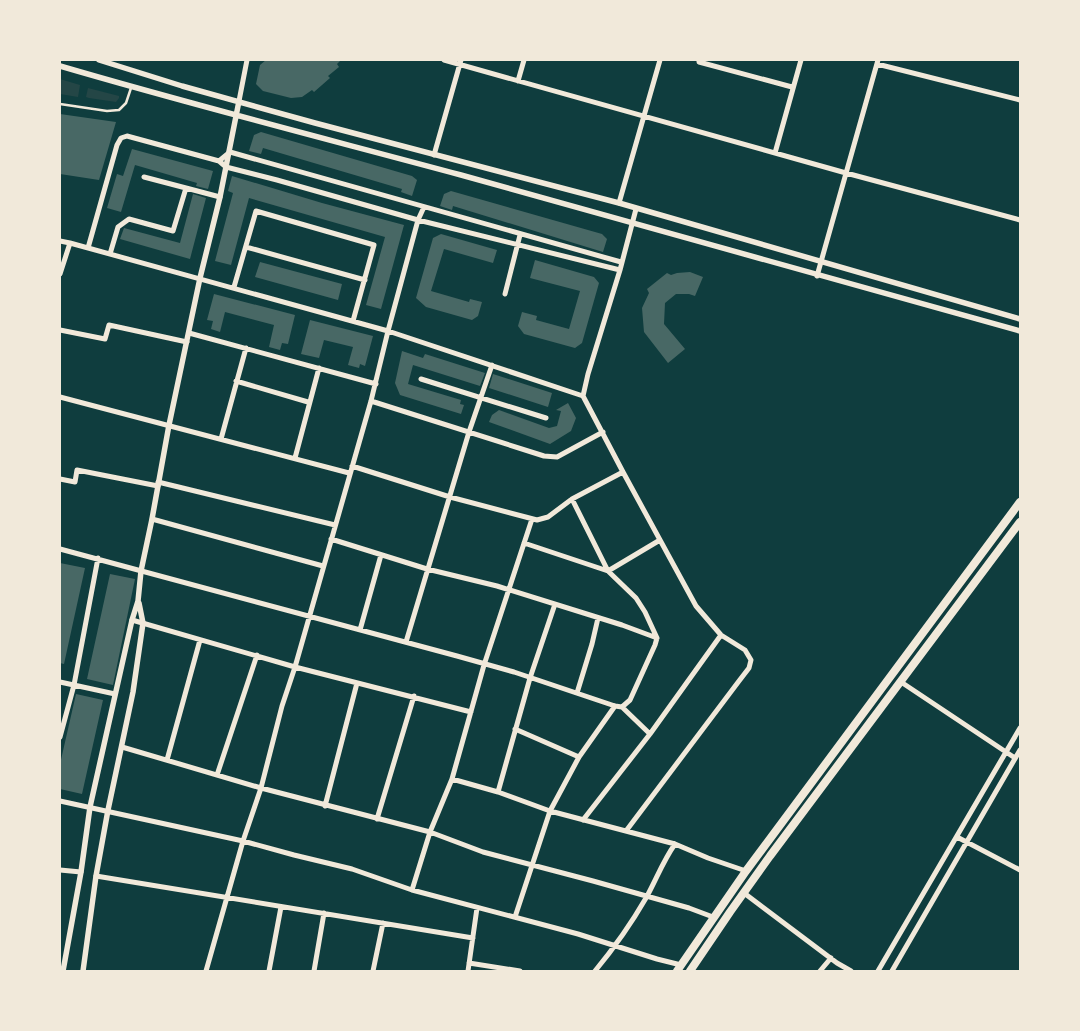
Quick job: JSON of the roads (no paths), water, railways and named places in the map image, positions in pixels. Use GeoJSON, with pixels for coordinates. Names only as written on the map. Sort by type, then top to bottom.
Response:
{"type":"FeatureCollection","features":[{"type":"Feature","properties":{"kind":"main road"},"geometry":{"type":"LineString","coordinates":[[679,968],[746,871],[1020,502]]}},
{"type":"Feature","properties":{"kind":"main road"},"geometry":{"type":"LineString","coordinates":[[690,971],[730,912],[1020,522]]}},
{"type":"Feature","properties":{"kind":"street"},"geometry":{"type":"LineString","coordinates":[[99,60],[434,155],[620,204],[1020,319]]}},
{"type":"Feature","properties":{"kind":"street"},"geometry":{"type":"LineString","coordinates":[[63,971],[81,872],[90,807],[132,620],[138,601],[141,570],[169,424],[200,278],[230,152],[247,60]]}},
{"type":"Feature","properties":{"kind":"street"},"geometry":{"type":"LineString","coordinates":[[444,60],[460,62],[518,81],[1020,220]]}},
{"type":"Feature","properties":{"kind":"street"},"geometry":{"type":"LineString","coordinates":[[518,81],[524,60]]}},
{"type":"Feature","properties":{"kind":"street"},"geometry":{"type":"LineString","coordinates":[[620,204],[660,60]]}},
{"type":"Feature","properties":{"kind":"street"},"geometry":{"type":"LineString","coordinates":[[700,60],[699,62],[792,87]]}},
{"type":"Feature","properties":{"kind":"street"},"geometry":{"type":"LineString","coordinates":[[775,153],[801,60]]}},
{"type":"Feature","properties":{"kind":"street"},"geometry":{"type":"LineString","coordinates":[[434,155],[460,62]]}},
{"type":"Feature","properties":{"kind":"street"},"geometry":{"type":"LineString","coordinates":[[817,276],[877,62],[1020,100]]}},
{"type":"Feature","properties":{"kind":"street"},"geometry":{"type":"LineString","coordinates":[[60,66],[236,116],[313,135],[632,222],[817,276],[1020,331]]}},
{"type":"Feature","properties":{"kind":"street"},"geometry":{"type":"LineString","coordinates":[[88,248],[117,146],[121,138],[130,137],[219,161],[226,167],[286,182],[418,220],[620,270]]}},
{"type":"Feature","properties":{"kind":"street"},"geometry":{"type":"LineString","coordinates":[[219,161],[230,152]]}},
{"type":"Feature","properties":{"kind":"street"},"geometry":{"type":"LineString","coordinates":[[230,152],[621,262]]}},
{"type":"Feature","properties":{"kind":"street"},"geometry":{"type":"LineString","coordinates":[[144,177],[220,197]]}},
{"type":"Feature","properties":{"kind":"street"},"geometry":{"type":"LineString","coordinates":[[110,254],[118,227],[129,218],[173,231],[186,188]]}},
{"type":"Feature","properties":{"kind":"street"},"geometry":{"type":"LineString","coordinates":[[206,971],[243,841],[261,788],[282,706],[295,667],[334,525],[376,384],[388,331],[418,220],[424,207]]}},
{"type":"Feature","properties":{"kind":"street"},"geometry":{"type":"LineString","coordinates":[[626,831],[748,668],[751,660],[745,650],[721,635],[696,606],[583,396],[636,209]]}},
{"type":"Feature","properties":{"kind":"street"},"geometry":{"type":"LineString","coordinates":[[234,288],[256,211],[374,245],[353,321]]}},
{"type":"Feature","properties":{"kind":"street"},"geometry":{"type":"LineString","coordinates":[[504,294],[520,235]]}},
{"type":"Feature","properties":{"kind":"street"},"geometry":{"type":"LineString","coordinates":[[60,241],[388,331],[583,396]]}},
{"type":"Feature","properties":{"kind":"street"},"geometry":{"type":"LineString","coordinates":[[60,274],[70,243]]}},
{"type":"Feature","properties":{"kind":"street"},"geometry":{"type":"LineString","coordinates":[[246,247],[364,280]]}},
{"type":"Feature","properties":{"kind":"street"},"geometry":{"type":"LineString","coordinates":[[60,330],[105,339],[109,325],[187,342]]}},
{"type":"Feature","properties":{"kind":"street"},"geometry":{"type":"LineString","coordinates":[[189,333],[376,384]]}},
{"type":"Feature","properties":{"kind":"street"},"geometry":{"type":"LineString","coordinates":[[221,438],[246,348]]}},
{"type":"Feature","properties":{"kind":"street"},"geometry":{"type":"LineString","coordinates":[[406,642],[468,432],[492,365]]}},
{"type":"Feature","properties":{"kind":"street"},"geometry":{"type":"LineString","coordinates":[[295,458],[308,402],[319,368]]}},
{"type":"Feature","properties":{"kind":"street"},"geometry":{"type":"LineString","coordinates":[[421,379],[546,418]]}},
{"type":"Feature","properties":{"kind":"street"},"geometry":{"type":"LineString","coordinates":[[236,380],[308,402]]}},
{"type":"Feature","properties":{"kind":"street"},"geometry":{"type":"LineString","coordinates":[[60,397],[169,424],[349,473]]}},
{"type":"Feature","properties":{"kind":"street"},"geometry":{"type":"LineString","coordinates":[[371,401],[544,456],[557,457],[603,432]]}},
{"type":"Feature","properties":{"kind":"street"},"geometry":{"type":"LineString","coordinates":[[352,466],[450,497],[537,520],[548,517],[572,499],[623,472]]}},
{"type":"Feature","properties":{"kind":"street"},"geometry":{"type":"LineString","coordinates":[[60,479],[74,482],[77,470],[158,484],[334,525]]}},
{"type":"Feature","properties":{"kind":"street"},"geometry":{"type":"LineString","coordinates":[[572,499],[608,571],[636,598],[646,612],[657,638],[630,700],[622,707]]}},
{"type":"Feature","properties":{"kind":"street"},"geometry":{"type":"LineString","coordinates":[[152,519],[323,566]]}},
{"type":"Feature","properties":{"kind":"street"},"geometry":{"type":"LineString","coordinates":[[412,890],[430,832],[452,779],[484,665],[532,519]]}},
{"type":"Feature","properties":{"kind":"street"},"geometry":{"type":"LineString","coordinates":[[331,539],[427,569],[555,604],[657,638]]}},
{"type":"Feature","properties":{"kind":"street"},"geometry":{"type":"LineString","coordinates":[[524,543],[608,571],[660,540]]}},
{"type":"Feature","properties":{"kind":"street"},"geometry":{"type":"LineString","coordinates":[[60,549],[309,615],[530,678],[622,707],[650,734]]}},
{"type":"Feature","properties":{"kind":"street"},"geometry":{"type":"LineString","coordinates":[[360,630],[381,555]]}},
{"type":"Feature","properties":{"kind":"street"},"geometry":{"type":"LineString","coordinates":[[60,737],[74,685],[98,558]]}},
{"type":"Feature","properties":{"kind":"street"},"geometry":{"type":"LineString","coordinates":[[83,971],[96,876],[133,692],[143,623],[138,601]]}},
{"type":"Feature","properties":{"kind":"street"},"geometry":{"type":"LineString","coordinates":[[498,792],[530,678],[555,604]]}},
{"type":"Feature","properties":{"kind":"street"},"geometry":{"type":"LineString","coordinates":[[577,693],[598,618]]}},
{"type":"Feature","properties":{"kind":"street"},"geometry":{"type":"LineString","coordinates":[[132,620],[295,667],[471,712]]}},
{"type":"Feature","properties":{"kind":"street"},"geometry":{"type":"LineString","coordinates":[[583,820],[650,734],[721,635]]}},
{"type":"Feature","properties":{"kind":"street"},"geometry":{"type":"LineString","coordinates":[[167,760],[200,640]]}},
{"type":"Feature","properties":{"kind":"street"},"geometry":{"type":"LineString","coordinates":[[218,775],[257,655]]}},
{"type":"Feature","properties":{"kind":"street"},"geometry":{"type":"LineString","coordinates":[[60,682],[115,694]]}},
{"type":"Feature","properties":{"kind":"street"},"geometry":{"type":"LineString","coordinates":[[900,682],[1015,758]]}},
{"type":"Feature","properties":{"kind":"street"},"geometry":{"type":"LineString","coordinates":[[325,806],[358,683]]}},
{"type":"Feature","properties":{"kind":"street"},"geometry":{"type":"LineString","coordinates":[[377,819],[414,696]]}},
{"type":"Feature","properties":{"kind":"street"},"geometry":{"type":"LineString","coordinates":[[515,917],[550,811],[579,757],[615,706]]}},
{"type":"Feature","properties":{"kind":"street"},"geometry":{"type":"LineString","coordinates":[[878,971],[1020,728]]}},
{"type":"Feature","properties":{"kind":"street"},"geometry":{"type":"LineString","coordinates":[[516,729],[579,757]]}},
{"type":"Feature","properties":{"kind":"street"},"geometry":{"type":"LineString","coordinates":[[122,747],[325,806],[430,832],[483,852],[647,896],[713,917]]}},
{"type":"Feature","properties":{"kind":"street"},"geometry":{"type":"LineString","coordinates":[[892,971],[1020,750]]}},
{"type":"Feature","properties":{"kind":"street"},"geometry":{"type":"LineString","coordinates":[[452,779],[498,792],[550,811],[675,844],[746,871]]}},
{"type":"Feature","properties":{"kind":"street"},"geometry":{"type":"LineString","coordinates":[[60,801],[243,841],[352,869],[412,890],[615,946],[679,968]]}},
{"type":"Feature","properties":{"kind":"street"},"geometry":{"type":"LineString","coordinates":[[957,837],[1020,870]]}},
{"type":"Feature","properties":{"kind":"street"},"geometry":{"type":"LineString","coordinates":[[595,971],[615,946],[647,896],[664,860],[675,844]]}},
{"type":"Feature","properties":{"kind":"street"},"geometry":{"type":"LineString","coordinates":[[60,870],[81,872]]}},
{"type":"Feature","properties":{"kind":"street"},"geometry":{"type":"LineString","coordinates":[[96,876],[473,938]]}},
{"type":"Feature","properties":{"kind":"street"},"geometry":{"type":"LineString","coordinates":[[744,893],[831,958],[852,971]]}},
{"type":"Feature","properties":{"kind":"street"},"geometry":{"type":"LineString","coordinates":[[269,971],[281,906]]}},
{"type":"Feature","properties":{"kind":"street"},"geometry":{"type":"LineString","coordinates":[[468,971],[477,908]]}},
{"type":"Feature","properties":{"kind":"street"},"geometry":{"type":"LineString","coordinates":[[314,971],[324,913]]}},
{"type":"Feature","properties":{"kind":"street"},"geometry":{"type":"LineString","coordinates":[[373,971],[383,922]]}},
{"type":"Feature","properties":{"kind":"street"},"geometry":{"type":"LineString","coordinates":[[820,971],[831,958]]}},
{"type":"Feature","properties":{"kind":"street"},"geometry":{"type":"LineString","coordinates":[[469,963],[520,971]]}},
{"type":"Feature","properties":{"kind":"lane"},"geometry":{"type":"LineString","coordinates":[[60,104],[107,111],[119,110],[126,103],[132,86]]}}]}
